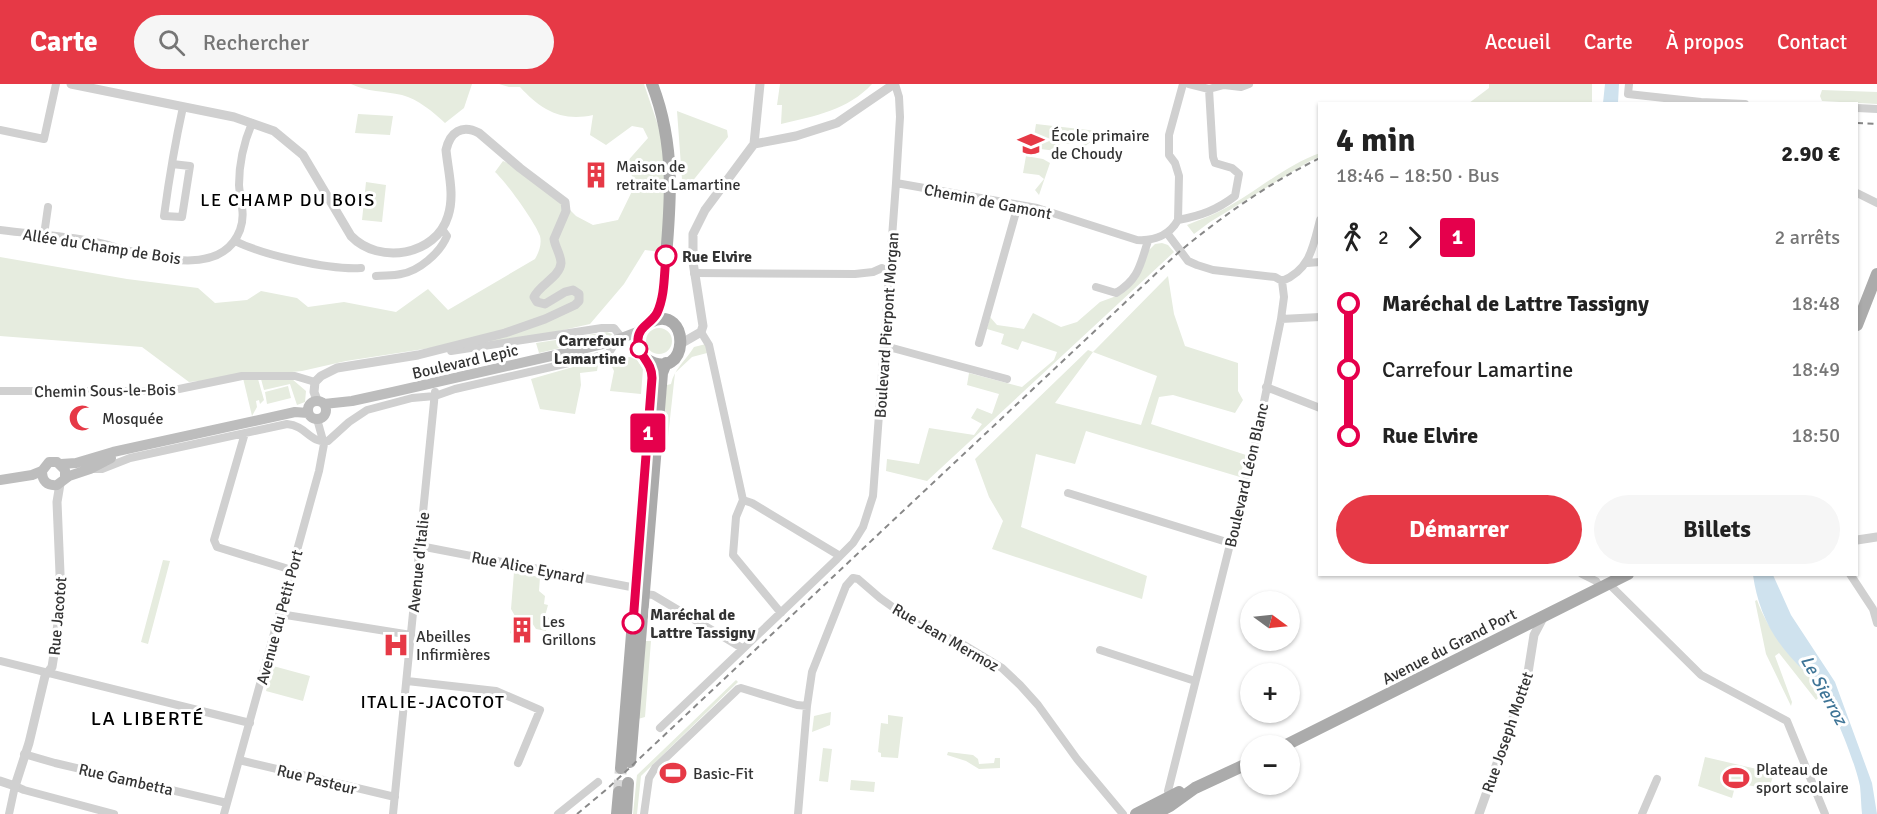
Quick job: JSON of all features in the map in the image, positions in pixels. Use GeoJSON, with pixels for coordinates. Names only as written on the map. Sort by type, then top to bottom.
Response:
{"type":"FeatureCollection","features":[{"type":"Feature","properties":{"kind":"main road"},"geometry":{"type":"LineString","coordinates":[[640,591],[652,378],[651,366],[626,339],[652,320],[660,306],[671,170],[665,123],[652,84]]}},
{"type":"Feature","properties":{"kind":"main road"},"geometry":{"type":"LineString","coordinates":[[1858,322],[1877,274]]}},
{"type":"Feature","properties":{"kind":"main road"},"geometry":{"type":"LineString","coordinates":[[663,291],[669,321]]}},
{"type":"Feature","properties":{"kind":"main road"},"geometry":{"type":"LineString","coordinates":[[626,765],[640,591],[662,373],[666,363],[677,355],[689,336],[669,321],[652,320]]}},
{"type":"Feature","properties":{"kind":"main road","name":"Boulevard Lepic"},"geometry":{"type":"LineString","coordinates":[[132,448],[295,412],[317,403],[436,382],[626,339]]}},
{"type":"Feature","properties":{"kind":"main road"},"geometry":{"type":"LineString","coordinates":[[646,359],[656,363],[666,363]]}},
{"type":"Feature","properties":{"kind":"main road"},"geometry":{"type":"LineString","coordinates":[[52,480],[49,462],[76,463],[132,448]]}},
{"type":"Feature","properties":{"kind":"main road"},"geometry":{"type":"LineString","coordinates":[[0,480],[52,480],[90,469],[132,448]]}},
{"type":"Feature","properties":{"kind":"main road"},"geometry":{"type":"LineString","coordinates":[[52,480],[65,470],[61,464]]}},
{"type":"Feature","properties":{"kind":"main road","name":"Avenue du Grand Port"},"geometry":{"type":"LineString","coordinates":[[1300,738],[1610,582]]}},
{"type":"Feature","properties":{"kind":"main road"},"geometry":{"type":"LineString","coordinates":[[1136,814],[1170,801],[1240,767]]}},
{"type":"Feature","properties":{"kind":"main road"},"geometry":{"type":"LineString","coordinates":[[617,814],[624,788],[626,814]]}},
{"type":"Feature","properties":{"kind":"main road"},"geometry":{"type":"LineString","coordinates":[[1154,814],[1170,801]]}},
{"type":"Feature","properties":{"kind":"street"},"geometry":{"type":"LineString","coordinates":[[0,130],[44,139],[56,84]]}},
{"type":"Feature","properties":{"kind":"street"},"geometry":{"type":"LineString","coordinates":[[71,84],[234,117],[267,128],[282,136],[303,155],[348,231],[361,244],[389,253],[409,251],[430,241],[442,229],[451,201],[446,150],[448,142],[456,131],[461,129],[472,129],[479,132],[520,168],[565,202],[566,211],[554,239],[561,260],[560,266],[557,273],[537,290],[534,301],[545,304],[569,290],[578,292],[579,297],[575,305],[525,326],[429,352]]}},
{"type":"Feature","properties":{"kind":"street"},"geometry":{"type":"LineString","coordinates":[[760,84],[754,144],[697,224],[693,234],[694,273],[703,318],[689,336],[709,345],[742,500],[736,517],[733,555],[781,613]]}},
{"type":"Feature","properties":{"kind":"street"},"geometry":{"type":"LineString","coordinates":[[1179,220],[1179,176],[1175,163],[1168,155],[1169,135],[1183,84]]}},
{"type":"Feature","properties":{"kind":"street"},"geometry":{"type":"LineString","coordinates":[[1189,84],[1209,89],[1224,85],[1242,87],[1249,84]]}},
{"type":"Feature","properties":{"kind":"street"},"geometry":{"type":"LineString","coordinates":[[1629,84],[1628,94],[1701,102]]}},
{"type":"Feature","properties":{"kind":"street"},"geometry":{"type":"LineString","coordinates":[[754,144],[796,136],[837,123],[893,85]]}},
{"type":"Feature","properties":{"kind":"street","name":"Boulevard Pierpont Morgan"},"geometry":{"type":"LineString","coordinates":[[660,728],[840,556],[853,543],[863,526],[873,496],[890,273],[899,97],[893,85]]}},
{"type":"Feature","properties":{"kind":"street"},"geometry":{"type":"LineString","coordinates":[[1096,287],[1116,293],[1128,285],[1137,274],[1148,241],[1167,233],[1179,220],[1206,214],[1222,207],[1236,196],[1239,174],[1232,168],[1215,163],[1213,157],[1209,89]]}},
{"type":"Feature","properties":{"kind":"street"},"geometry":{"type":"LineString","coordinates":[[172,164],[190,166],[182,217],[164,216],[172,164],[183,107]]}},
{"type":"Feature","properties":{"kind":"street"},"geometry":{"type":"LineString","coordinates":[[1858,108],[1877,109]]}},
{"type":"Feature","properties":{"kind":"street"},"geometry":{"type":"LineString","coordinates":[[252,123],[244,146],[240,176],[243,219],[235,241],[258,250],[306,262],[361,268]]}},
{"type":"Feature","properties":{"kind":"street","name":"Chemin de Gamont"},"geometry":{"type":"LineString","coordinates":[[896,183],[1037,208],[1137,240],[1148,241]]}},
{"type":"Feature","properties":{"kind":"street"},"geometry":{"type":"LineString","coordinates":[[1858,193],[1877,202]]}},
{"type":"Feature","properties":{"kind":"street"},"geometry":{"type":"LineString","coordinates":[[979,343],[1018,205]]}},
{"type":"Feature","properties":{"kind":"street"},"geometry":{"type":"LineString","coordinates":[[44,235],[48,207]]}},
{"type":"Feature","properties":{"kind":"street"},"geometry":{"type":"LineString","coordinates":[[1167,233],[1188,261],[1197,265],[1213,270],[1275,277],[1282,281],[1294,276],[1306,263],[1318,226]]}},
{"type":"Feature","properties":{"kind":"street"},"geometry":{"type":"LineString","coordinates":[[376,276],[412,271],[443,246],[447,236],[442,229]]}},
{"type":"Feature","properties":{"kind":"street","name":"Allée du Champ de Bois"},"geometry":{"type":"LineString","coordinates":[[0,230],[90,240],[160,258],[193,260],[215,256],[235,241]]}},
{"type":"Feature","properties":{"kind":"street"},"geometry":{"type":"LineString","coordinates":[[1306,263],[1318,262]]}},
{"type":"Feature","properties":{"kind":"street"},"geometry":{"type":"LineString","coordinates":[[694,273],[855,274],[873,272],[882,268],[890,273]]}},
{"type":"Feature","properties":{"kind":"street","name":"Boulevard Léon Blanc"},"geometry":{"type":"LineString","coordinates":[[1170,801],[1168,791],[1256,441],[1281,319],[1284,297],[1282,281]]}},
{"type":"Feature","properties":{"kind":"street"},"geometry":{"type":"LineString","coordinates":[[1281,319],[1318,317]]}},
{"type":"Feature","properties":{"kind":"street"},"geometry":{"type":"LineString","coordinates":[[317,403],[330,371],[337,368],[429,352],[614,328],[626,339]]}},
{"type":"Feature","properties":{"kind":"street","name":"Boulevard Lepic"},"geometry":{"type":"LineString","coordinates":[[323,442],[332,439],[349,422],[367,410],[608,354],[626,339]]}},
{"type":"Feature","properties":{"kind":"street"},"geometry":{"type":"LineString","coordinates":[[885,346],[1007,379]]}},
{"type":"Feature","properties":{"kind":"street","name":"Chemin Sous-le-Bois"},"geometry":{"type":"LineString","coordinates":[[0,391],[163,391],[242,376],[300,377],[317,403]]}},
{"type":"Feature","properties":{"kind":"street","name":"Avenue d'Italie"},"geometry":{"type":"LineString","coordinates":[[393,814],[436,382]]}},
{"type":"Feature","properties":{"kind":"street"},"geometry":{"type":"LineString","coordinates":[[1266,387],[1318,407]]}},
{"type":"Feature","properties":{"kind":"street","name":"Avenue du Petit Port"},"geometry":{"type":"LineString","coordinates":[[225,814],[319,471],[323,442],[317,403]]}},
{"type":"Feature","properties":{"kind":"street"},"geometry":{"type":"LineString","coordinates":[[90,469],[102,469],[130,458],[287,424],[296,425],[315,440],[323,442]]}},
{"type":"Feature","properties":{"kind":"street"},"geometry":{"type":"LineString","coordinates":[[245,433],[214,544],[292,570]]}},
{"type":"Feature","properties":{"kind":"street","name":"Rue Jacotot"},"geometry":{"type":"LineString","coordinates":[[9,814],[45,676],[52,667],[55,648],[61,597],[57,502],[52,480]]}},
{"type":"Feature","properties":{"kind":"street"},"geometry":{"type":"LineString","coordinates":[[1068,493],[1230,543]]}},
{"type":"Feature","properties":{"kind":"street"},"geometry":{"type":"LineString","coordinates":[[742,500],[752,503],[840,556]]}},
{"type":"Feature","properties":{"kind":"street"},"geometry":{"type":"LineString","coordinates":[[1858,540],[1877,537]]}},
{"type":"Feature","properties":{"kind":"street","name":"Rue Alice Eynard"},"geometry":{"type":"LineString","coordinates":[[420,546],[640,591],[742,648]]}},
{"type":"Feature","properties":{"kind":"street"},"geometry":{"type":"LineString","coordinates":[[1586,576],[1596,581],[1610,582],[1701,675],[1787,721],[1825,814]]}},
{"type":"Feature","properties":{"kind":"street"},"geometry":{"type":"LineString","coordinates":[[1851,576],[1873,609],[1877,623]]}},
{"type":"Feature","properties":{"kind":"street","name":"Rue Jean Mermoz"},"geometry":{"type":"LineString","coordinates":[[807,706],[812,672],[846,586],[853,578],[858,579],[915,623],[964,645],[1002,668],[1038,705],[1071,752],[1123,814]]}},
{"type":"Feature","properties":{"kind":"street"},"geometry":{"type":"LineString","coordinates":[[286,615],[411,635]]}},
{"type":"Feature","properties":{"kind":"street","name":"Rue Joseph Mottet"},"geometry":{"type":"LineString","coordinates":[[1479,814],[1527,680],[1532,643],[1544,616]]}},
{"type":"Feature","properties":{"kind":"street"},"geometry":{"type":"LineString","coordinates":[[1100,650],[1196,681]]}},
{"type":"Feature","properties":{"kind":"street"},"geometry":{"type":"LineString","coordinates":[[0,661],[250,723]]}},
{"type":"Feature","properties":{"kind":"street"},"geometry":{"type":"LineString","coordinates":[[407,681],[496,692],[540,710],[518,763]]}},
{"type":"Feature","properties":{"kind":"street"},"geometry":{"type":"LineString","coordinates":[[644,814],[649,778],[656,768],[741,687],[797,705],[807,706],[798,814]]}},
{"type":"Feature","properties":{"kind":"street","name":"Rue Gambetta"},"geometry":{"type":"LineString","coordinates":[[24,754],[227,803]]}},
{"type":"Feature","properties":{"kind":"street","name":"Rue Pasteur"},"geometry":{"type":"LineString","coordinates":[[239,760],[395,797]]}},
{"type":"Feature","properties":{"kind":"street"},"geometry":{"type":"LineString","coordinates":[[1642,814],[1657,779]]}},
{"type":"Feature","properties":{"kind":"street"},"geometry":{"type":"LineString","coordinates":[[0,781],[24,790],[114,814]]}},
{"type":"Feature","properties":{"kind":"street"},"geometry":{"type":"LineString","coordinates":[[558,814],[598,782]]}},
{"type":"Feature","properties":{"kind":"shaded area"},"geometry":{"type":"Polygon","coordinates":[[[351,84],[472,84],[464,108],[445,123],[425,106],[408,97],[363,89],[351,84]]]}},
{"type":"Feature","properties":{"kind":"shaded area"},"geometry":{"type":"Polygon","coordinates":[[[499,84],[644,84],[663,140],[667,213],[660,252],[645,250],[624,284],[590,324],[532,337],[437,347],[346,361],[302,371],[189,382],[142,347],[0,336],[0,257],[127,279],[198,288],[215,303],[247,300],[261,291],[297,298],[308,307],[344,302],[396,312],[428,289],[448,310],[535,259],[539,251],[541,239],[537,230],[520,202],[495,172],[503,161],[522,169],[554,194],[576,216],[593,225],[618,220],[636,183],[625,164],[648,138],[643,128],[632,126],[606,145],[590,135],[593,115],[571,117],[562,115],[544,108],[520,87],[499,84]]]}},
{"type":"Feature","properties":{"kind":"shaded area"},"geometry":{"type":"Polygon","coordinates":[[[780,84],[872,84],[863,93],[842,106],[818,115],[781,124],[782,105],[777,105],[780,84]]]}},
{"type":"Feature","properties":{"kind":"shaded area"},"geometry":{"type":"Polygon","coordinates":[[[1489,84],[1592,84],[1592,102],[1470,102],[1489,88],[1489,84]]]}},
{"type":"Feature","properties":{"kind":"shaded area"},"geometry":{"type":"Polygon","coordinates":[[[1822,90],[1877,92],[1877,104],[1822,101],[1820,96],[1822,90]]]}},
{"type":"Feature","properties":{"kind":"shaded area"},"geometry":{"type":"Polygon","coordinates":[[[677,111],[727,130],[728,137],[683,193],[677,111]]]}},
{"type":"Feature","properties":{"kind":"shaded area"},"geometry":{"type":"Polygon","coordinates":[[[358,114],[393,116],[390,135],[355,133],[358,114]]]}},
{"type":"Feature","properties":{"kind":"shaded area"},"geometry":{"type":"Polygon","coordinates":[[[1036,124],[1097,131],[1098,136],[1079,151],[1073,150],[1083,144],[1084,138],[1078,137],[1073,144],[1060,143],[1057,151],[1032,148],[1036,124]]]}},
{"type":"Feature","properties":{"kind":"shaded area"},"geometry":{"type":"Polygon","coordinates":[[[1318,154],[1318,158],[1210,222],[1194,234],[1187,225],[1222,210],[1307,158],[1318,154]]]}},
{"type":"Feature","properties":{"kind":"shaded area"},"geometry":{"type":"Polygon","coordinates":[[[1026,156],[1043,159],[1050,163],[1039,195],[1035,190],[1044,179],[1039,175],[1023,173],[1026,156]]]}},
{"type":"Feature","properties":{"kind":"shaded area"},"geometry":{"type":"Polygon","coordinates":[[[366,182],[386,185],[382,222],[362,220],[366,182]]]}},
{"type":"Feature","properties":{"kind":"shaded area"},"geometry":{"type":"Polygon","coordinates":[[[1155,244],[1168,245],[1174,252],[927,481],[886,471],[887,459],[919,464],[929,428],[974,435],[982,424],[971,418],[977,408],[992,414],[999,394],[967,385],[969,373],[1022,387],[1054,360],[1057,352],[1022,341],[1018,350],[1001,344],[1004,334],[987,329],[990,317],[997,325],[1024,329],[1033,313],[1061,327],[1077,322],[1100,302],[1119,295],[1149,250],[1155,244]]]}},
{"type":"Feature","properties":{"kind":"shaded area"},"geometry":{"type":"Polygon","coordinates":[[[1168,276],[1174,314],[1185,346],[1238,363],[1238,391],[1243,400],[1235,413],[1173,395],[1159,397],[1151,424],[1246,455],[1240,477],[1086,431],[1075,464],[1036,454],[1021,527],[1147,576],[1142,599],[992,549],[1003,521],[989,497],[975,459],[1088,350],[1093,352],[1168,276]],[[1093,352],[1055,403],[1141,425],[1157,376],[1093,352]]]}},
{"type":"Feature","properties":{"kind":"shaded area"},"geometry":{"type":"Polygon","coordinates":[[[659,328],[668,332],[672,341],[668,350],[659,354],[650,350],[646,341],[650,332],[659,328]]]}},
{"type":"Feature","properties":{"kind":"shaded area"},"geometry":{"type":"Polygon","coordinates":[[[607,332],[612,334],[611,336],[539,353],[536,343],[607,332]]]}},
{"type":"Feature","properties":{"kind":"shaded area"},"geometry":{"type":"Polygon","coordinates":[[[706,344],[707,353],[692,357],[675,373],[694,347],[706,344]]]}},
{"type":"Feature","properties":{"kind":"shaded area"},"geometry":{"type":"Polygon","coordinates":[[[630,357],[637,360],[643,369],[641,394],[610,391],[614,371],[609,361],[630,357]]]}},
{"type":"Feature","properties":{"kind":"shaded area"},"geometry":{"type":"Polygon","coordinates":[[[580,365],[598,365],[597,371],[580,373],[581,385],[575,414],[540,409],[531,379],[580,365]]]}},
{"type":"Feature","properties":{"kind":"shaded area"},"geometry":{"type":"Polygon","coordinates":[[[675,373],[668,437],[661,437],[667,385],[671,384],[675,373]]]}},
{"type":"Feature","properties":{"kind":"shaded area"},"geometry":{"type":"Polygon","coordinates":[[[243,378],[258,379],[264,400],[260,404],[259,400],[256,401],[257,407],[252,416],[243,378]]]}},
{"type":"Feature","properties":{"kind":"shaded area"},"geometry":{"type":"Polygon","coordinates":[[[261,379],[292,379],[306,391],[305,402],[297,405],[290,384],[264,390],[261,379]]]}},
{"type":"Feature","properties":{"kind":"shaded area"},"geometry":{"type":"Polygon","coordinates":[[[288,386],[291,398],[267,404],[265,392],[288,386]]]}},
{"type":"Feature","properties":{"kind":"shaded area"},"geometry":{"type":"Polygon","coordinates":[[[163,560],[170,561],[148,644],[141,642],[163,560]]]}},
{"type":"Feature","properties":{"kind":"shaded area"},"geometry":{"type":"Polygon","coordinates":[[[514,572],[540,577],[539,591],[545,596],[544,604],[548,605],[545,616],[549,618],[546,631],[536,629],[532,623],[525,623],[520,626],[516,625],[512,634],[510,633],[515,616],[511,609],[514,572]]]}},
{"type":"Feature","properties":{"kind":"shaded area"},"geometry":{"type":"Polygon","coordinates":[[[1757,600],[1777,638],[1823,693],[1816,700],[1779,653],[1775,656],[1792,702],[1791,706],[1766,654],[1755,601],[1757,600]]]}},
{"type":"Feature","properties":{"kind":"shaded area"},"geometry":{"type":"Polygon","coordinates":[[[644,641],[651,641],[645,717],[638,719],[644,641]]]}},
{"type":"Feature","properties":{"kind":"shaded area"},"geometry":{"type":"Polygon","coordinates":[[[273,666],[310,676],[303,701],[266,691],[273,666]]]}},
{"type":"Feature","properties":{"kind":"shaded area"},"geometry":{"type":"Polygon","coordinates":[[[736,680],[738,682],[641,776],[637,814],[633,814],[637,775],[736,680]]]}},
{"type":"Feature","properties":{"kind":"shaded area"},"geometry":{"type":"Polygon","coordinates":[[[831,712],[830,725],[812,732],[814,716],[831,712]]]}},
{"type":"Feature","properties":{"kind":"shaded area"},"geometry":{"type":"Polygon","coordinates":[[[888,715],[903,717],[898,758],[881,757],[881,753],[878,752],[881,723],[888,724],[888,715]]]}},
{"type":"Feature","properties":{"kind":"shaded area"},"geometry":{"type":"Polygon","coordinates":[[[823,748],[832,749],[828,782],[819,781],[823,748]]]}},
{"type":"Feature","properties":{"kind":"shaded area"},"geometry":{"type":"Polygon","coordinates":[[[948,752],[973,755],[978,759],[979,764],[994,763],[995,758],[1000,758],[1000,768],[979,769],[966,761],[947,755],[948,752]]]}},
{"type":"Feature","properties":{"kind":"shaded area","name":"Plateau de sport scolaire"},"geometry":{"type":"Polygon","coordinates":[[[1705,757],[1774,773],[1769,789],[1736,783],[1732,798],[1698,786],[1705,757]]]}},
{"type":"Feature","properties":{"kind":"shaded area"},"geometry":{"type":"Polygon","coordinates":[[[851,780],[875,782],[874,792],[850,790],[851,780]]]}},
{"type":"Feature","properties":{"kind":"water"},"geometry":{"type":"Polygon","coordinates":[[[1605,84],[1619,84],[1618,102],[1603,102],[1605,84]]]}},
{"type":"Feature","properties":{"kind":"water","name":"Le Sierroz"},"geometry":{"type":"Polygon","coordinates":[[[1753,576],[1773,576],[1791,615],[1835,682],[1872,783],[1877,814],[1862,814],[1858,777],[1827,700],[1775,636],[1757,596],[1753,576]]]}},
{"type":"Feature","properties":{"kind":"tunnel"},"geometry":{"type":"LineString","coordinates":[[619,792],[621,768]]}},
{"type":"Feature","properties":{"kind":"railway"},"geometry":{"type":"LineString","coordinates":[[1858,123],[1877,124]]}},
{"type":"Feature","properties":{"kind":"railway"},"geometry":{"type":"LineString","coordinates":[[577,814],[607,789],[1180,251],[1247,200],[1318,159]]}},
{"type":"Feature","properties":{"kind":"bus line","name":"1"},"geometry":{"type":"LineString","coordinates":[[633,623],[652,378],[651,366],[640,352],[638,338],[642,329],[652,320],[660,306],[666,256]]}},
{"type":"Feature","properties":{"kind":"place","name":"École primaire de Choudy"},"geometry":{"type":"Point","coordinates":[1031,144]}},
{"type":"Feature","properties":{"kind":"place","name":"Maison de retraite Lamartine"},"geometry":{"type":"Point","coordinates":[596,175]}},
{"type":"Feature","properties":{"kind":"place","name":"Rue Elvire"},"geometry":{"type":"Point","coordinates":[666,256]}},
{"type":"Feature","properties":{"kind":"place","name":"Carrefour Lamartine"},"geometry":{"type":"Point","coordinates":[639,349]}},
{"type":"Feature","properties":{"kind":"place","name":"Mosquée"},"geometry":{"type":"Point","coordinates":[82,418]}},
{"type":"Feature","properties":{"kind":"place","name":"Maréchal de Lattre Tassigny"},"geometry":{"type":"Point","coordinates":[633,623]}},
{"type":"Feature","properties":{"kind":"place","name":"Les Grillons"},"geometry":{"type":"Point","coordinates":[522,630]}},
{"type":"Feature","properties":{"kind":"place","name":"Abeilles Infirmières"},"geometry":{"type":"Point","coordinates":[396,645]}},
{"type":"Feature","properties":{"kind":"place","name":"Basic-Fit"},"geometry":{"type":"Point","coordinates":[673,773]}},
{"type":"Feature","properties":{"kind":"place","name":"Plateau de sport scolaire"},"geometry":{"type":"Point","coordinates":[1736,778]}},
{"type":"Feature","properties":{"kind":"district","name":"LE CHAMP DU BOIS"},"geometry":{"type":"Point","coordinates":[288,200]}},
{"type":"Feature","properties":{"kind":"district","name":"ITALIE-JACOTOT"},"geometry":{"type":"Point","coordinates":[433,702]}},
{"type":"Feature","properties":{"kind":"district","name":"LA LIBERTÉ"},"geometry":{"type":"Point","coordinates":[148,718]}}]}
